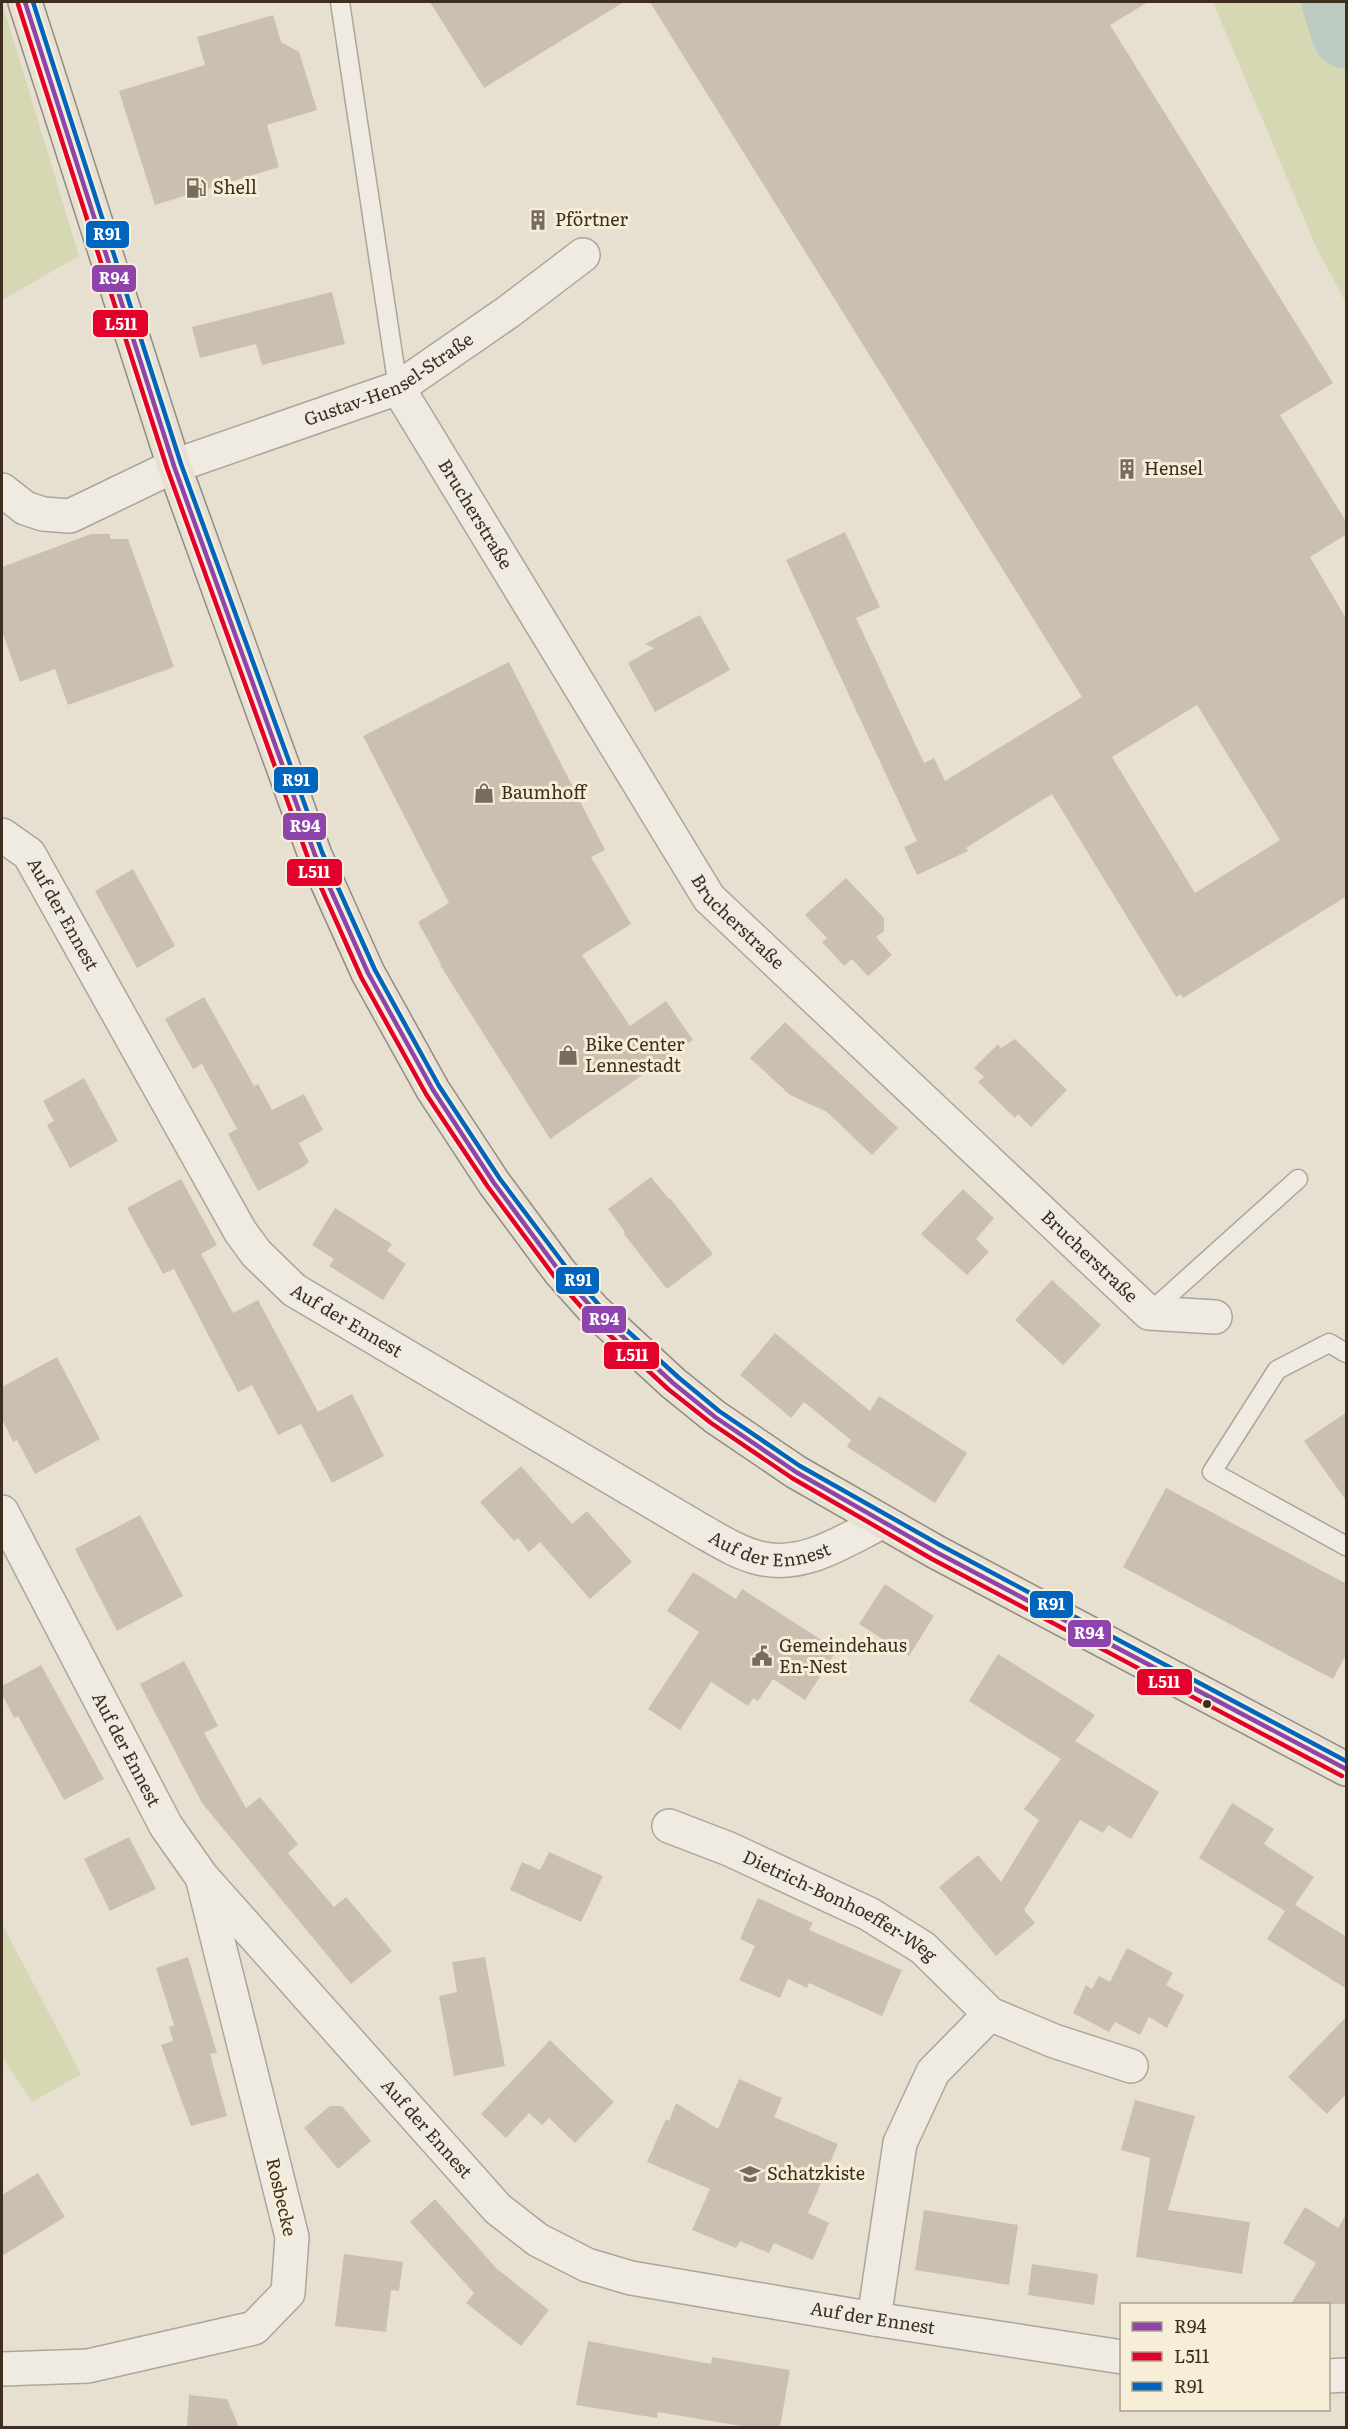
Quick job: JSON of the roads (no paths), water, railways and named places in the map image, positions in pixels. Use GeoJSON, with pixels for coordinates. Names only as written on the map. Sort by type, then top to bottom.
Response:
{"type":"FeatureCollection","features":[{"type":"Feature","properties":{"kind":"main road"},"geometry":{"type":"LineString","coordinates":[[25,2],[174,466],[315,855],[368,973],[433,1090],[494,1183],[560,1272],[594,1310],[673,1383],[715,1417],[796,1472],[882,1522],[1347,1769]]}},
{"type":"Feature","properties":{"kind":"street","name":"Gustav-Hensel-Straße"},"geometry":{"type":"LineString","coordinates":[[2,490],[25,508],[43,514],[70,516],[174,466],[398,388],[508,312],[583,255]]}},
{"type":"Feature","properties":{"kind":"street","name":"Brucherstraße"},"geometry":{"type":"LineString","coordinates":[[398,388],[709,898],[1149,1313],[1215,1317]]}},
{"type":"Feature","properties":{"kind":"street","name":"Auf der Ennest"},"geometry":{"type":"LineString","coordinates":[[2,835],[29,854],[240,1231],[256,1254],[294,1290],[741,1552],[777,1561],[805,1559],[882,1522]]}},
{"type":"Feature","properties":{"kind":"street","name":"Auf der Ennest"},"geometry":{"type":"LineString","coordinates":[[2,1512],[166,1827],[202,1877],[498,2209],[538,2240],[587,2265],[631,2278],[874,2319],[1120,2357]]}},
{"type":"Feature","properties":{"kind":"street","name":"Dietrich-Bonhoeffer-Weg"},"geometry":{"type":"LineString","coordinates":[[669,1826],[729,1849],[869,1914],[923,1948],[990,2014],[1054,2041],[1131,2066]]}},
{"type":"Feature","properties":{"kind":"street","name":"Rosbecke"},"geometry":{"type":"LineString","coordinates":[[2,2369],[88,2366],[254,2328],[288,2293],[292,2237],[202,1877]]}},
{"type":"Feature","properties":{"kind":"street"},"geometry":{"type":"LineString","coordinates":[[874,2319],[900,2144],[933,2072],[990,2014]]}},
{"type":"Feature","properties":{"kind":"street"},"geometry":{"type":"LineString","coordinates":[[1330,2376],[1347,2375]]}},
{"type":"Feature","properties":{"kind":"lane"},"geometry":{"type":"LineString","coordinates":[[340,2],[398,388]]}},
{"type":"Feature","properties":{"kind":"lane"},"geometry":{"type":"LineString","coordinates":[[1149,1313],[1298,1179]]}},
{"type":"Feature","properties":{"kind":"lane"},"geometry":{"type":"LineString","coordinates":[[1347,1353],[1329,1343],[1277,1370],[1212,1472],[1347,1546]]}},
{"type":"Feature","properties":{"kind":"waterway"},"geometry":{"type":"LineString","coordinates":[[1336,2],[1346,34]]}},
{"type":"Feature","properties":{"kind":"place","name":"Shell"},"geometry":{"type":"Point","coordinates":[196,188]}},
{"type":"Feature","properties":{"kind":"place","name":"Pförtner"},"geometry":{"type":"Point","coordinates":[538,220]}},
{"type":"Feature","properties":{"kind":"place","name":"Hensel"},"geometry":{"type":"Point","coordinates":[1127,469]}},
{"type":"Feature","properties":{"kind":"place","name":"Baumhoff"},"geometry":{"type":"Point","coordinates":[484,793]}},
{"type":"Feature","properties":{"kind":"place","name":"Bike Center Lennestadt"},"geometry":{"type":"Point","coordinates":[568,1055]}},
{"type":"Feature","properties":{"kind":"place","name":"Gemeindehaus En-Nest"},"geometry":{"type":"Point","coordinates":[762,1656]}},
{"type":"Feature","properties":{"kind":"place","name":"Schatzkiste"},"geometry":{"type":"Point","coordinates":[750,2174]}}]}
